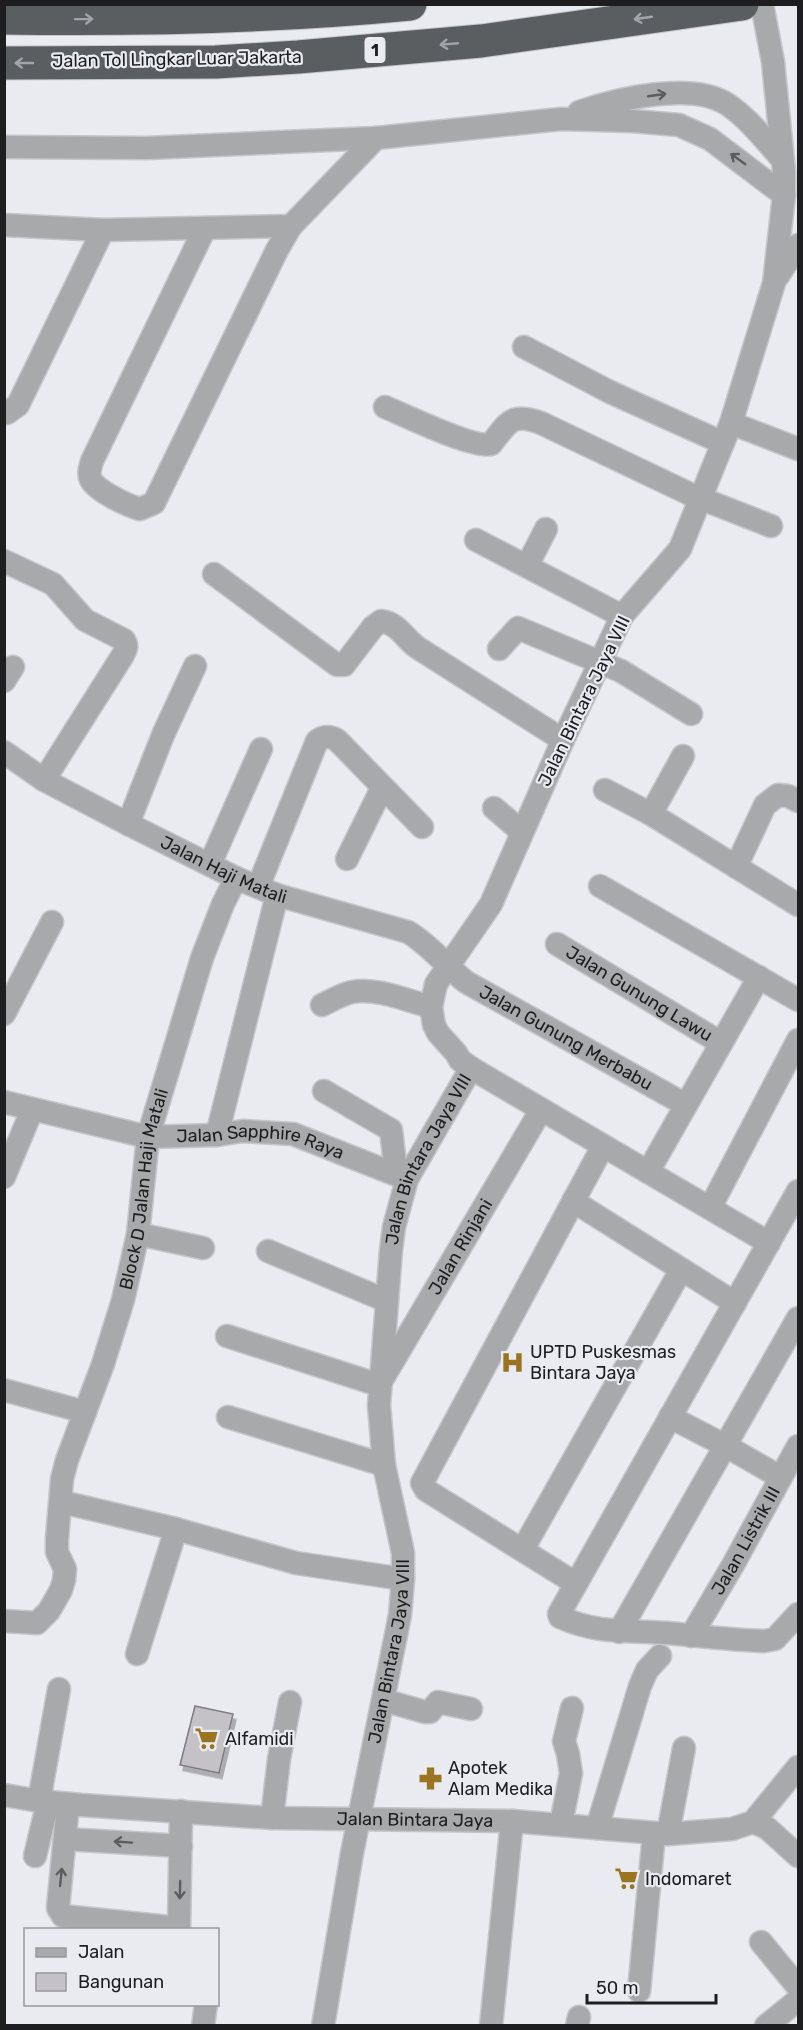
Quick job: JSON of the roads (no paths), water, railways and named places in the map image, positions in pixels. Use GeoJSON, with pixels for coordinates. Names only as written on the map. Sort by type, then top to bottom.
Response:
{"type":"FeatureCollection","features":[{"type":"Feature","properties":{"kind":"highway"},"geometry":{"type":"LineString","coordinates":[[4,18],[81,19],[253,15],[351,10],[410,4]]}},
{"type":"Feature","properties":{"kind":"highway","name":"Jalan Tol Lingkar Luar Jakarta"},"geometry":{"type":"LineString","coordinates":[[4,63],[216,62],[309,56],[481,41],[742,4]]}},
{"type":"Feature","properties":{"kind":"street","name":"Jalan Bintara Jaya VIII"},"geometry":{"type":"LineString","coordinates":[[323,2025],[359,1820],[400,1616],[403,1553],[384,1465],[380,1428],[380,1385],[394,1227],[401,1176],[471,1068],[460,1060],[434,1025],[432,1007],[436,984],[474,925],[491,904],[563,740],[622,616],[680,549],[727,433],[774,283],[784,195],[773,62],[762,4]]}},
{"type":"Feature","properties":{"kind":"street"},"geometry":{"type":"LineString","coordinates":[[631,110],[681,92],[700,93],[714,97],[740,114],[782,159]]}},
{"type":"Feature","properties":{"kind":"street"},"geometry":{"type":"LineString","coordinates":[[4,147],[147,148],[376,138],[561,119],[591,108],[631,110],[693,130],[710,139],[784,195]]}},
{"type":"Feature","properties":{"kind":"street"},"geometry":{"type":"LineString","coordinates":[[205,228],[92,461],[89,472],[98,488],[140,510],[154,503],[277,250],[291,226],[376,138]]}},
{"type":"Feature","properties":{"kind":"street"},"geometry":{"type":"LineString","coordinates":[[4,225],[103,230],[291,226]]}},
{"type":"Feature","properties":{"kind":"street"},"geometry":{"type":"LineString","coordinates":[[4,412],[18,405],[103,230]]}},
{"type":"Feature","properties":{"kind":"street"},"geometry":{"type":"LineString","coordinates":[[774,283],[798,244]]}},
{"type":"Feature","properties":{"kind":"street"},"geometry":{"type":"LineString","coordinates":[[524,347],[610,392],[727,433],[798,449]]}},
{"type":"Feature","properties":{"kind":"street"},"geometry":{"type":"LineString","coordinates":[[385,407],[466,440],[487,446],[511,419],[528,418],[700,498],[771,526]]}},
{"type":"Feature","properties":{"kind":"street"},"geometry":{"type":"LineString","coordinates":[[527,566],[546,529]]}},
{"type":"Feature","properties":{"kind":"street"},"geometry":{"type":"LineString","coordinates":[[476,540],[622,616]]}},
{"type":"Feature","properties":{"kind":"street"},"geometry":{"type":"LineString","coordinates":[[4,561],[52,585],[85,620],[124,640],[127,644],[123,655],[44,780]]}},
{"type":"Feature","properties":{"kind":"street"},"geometry":{"type":"LineString","coordinates":[[214,574],[337,665],[344,664],[381,621],[388,622],[397,627],[418,648],[563,740]]}},
{"type":"Feature","properties":{"kind":"street"},"geometry":{"type":"LineString","coordinates":[[499,649],[518,628],[621,672],[691,714]]}},
{"type":"Feature","properties":{"kind":"street"},"geometry":{"type":"LineString","coordinates":[[128,824],[163,735],[195,666]]}},
{"type":"Feature","properties":{"kind":"street"},"geometry":{"type":"LineString","coordinates":[[217,1135],[268,891],[317,741],[327,737],[337,740],[422,827]]}},
{"type":"Feature","properties":{"kind":"street"},"geometry":{"type":"LineString","coordinates":[[210,864],[261,749]]}},
{"type":"Feature","properties":{"kind":"street","name":"Jalan Haji Matali"},"geometry":{"type":"LineString","coordinates":[[4,752],[44,780],[236,878],[268,891],[408,932],[422,940],[448,968]]}},
{"type":"Feature","properties":{"kind":"street"},"geometry":{"type":"LineString","coordinates":[[651,814],[683,756]]}},
{"type":"Feature","properties":{"kind":"street"},"geometry":{"type":"LineString","coordinates":[[347,859],[382,788]]}},
{"type":"Feature","properties":{"kind":"street"},"geometry":{"type":"LineString","coordinates":[[605,790],[651,814],[798,905]]}},
{"type":"Feature","properties":{"kind":"street"},"geometry":{"type":"LineString","coordinates":[[736,867],[765,805],[778,795],[789,796],[798,801]]}},
{"type":"Feature","properties":{"kind":"street"},"geometry":{"type":"LineString","coordinates":[[494,808],[522,832]]}},
{"type":"Feature","properties":{"kind":"street","name":"Block D Jalan Haji Matali"},"geometry":{"type":"LineString","coordinates":[[4,1621],[37,1623],[49,1611],[61,1590],[65,1569],[57,1552],[57,1539],[62,1502],[62,1479],[114,1329],[138,1234],[148,1137],[202,958],[236,878]]}},
{"type":"Feature","properties":{"kind":"street"},"geometry":{"type":"LineString","coordinates":[[600,886],[798,1000]]}},
{"type":"Feature","properties":{"kind":"street"},"geometry":{"type":"LineString","coordinates":[[4,1014],[52,922]]}},
{"type":"Feature","properties":{"kind":"street","name":"Jalan Gunung Lawu"},"geometry":{"type":"LineString","coordinates":[[557,944],[721,1044]]}},
{"type":"Feature","properties":{"kind":"street","name":"Jalan Gunung Merbabu"},"geometry":{"type":"LineString","coordinates":[[448,968],[466,982],[686,1105]]}},
{"type":"Feature","properties":{"kind":"street"},"geometry":{"type":"LineString","coordinates":[[648,1172],[759,977]]}},
{"type":"Feature","properties":{"kind":"street"},"geometry":{"type":"LineString","coordinates":[[322,1005],[352,992],[362,991],[432,1007]]}},
{"type":"Feature","properties":{"kind":"street"},"geometry":{"type":"LineString","coordinates":[[710,1208],[798,1040]]}},
{"type":"Feature","properties":{"kind":"street"},"geometry":{"type":"LineString","coordinates":[[471,1068],[769,1243]]}},
{"type":"Feature","properties":{"kind":"street"},"geometry":{"type":"LineString","coordinates":[[324,1091],[391,1130],[401,1176]]}},
{"type":"Feature","properties":{"kind":"street","name":"Jalan Sapphire Raya"},"geometry":{"type":"LineString","coordinates":[[4,1102],[148,1137],[217,1135],[243,1131],[293,1134],[401,1176]]}},
{"type":"Feature","properties":{"kind":"street"},"geometry":{"type":"LineString","coordinates":[[4,1177],[32,1110]]}},
{"type":"Feature","properties":{"kind":"street","name":"Jalan Rinjani"},"geometry":{"type":"LineString","coordinates":[[380,1385],[541,1110]]}},
{"type":"Feature","properties":{"kind":"street"},"geometry":{"type":"LineString","coordinates":[[423,1487],[423,1479],[603,1146]]}},
{"type":"Feature","properties":{"kind":"street"},"geometry":{"type":"LineString","coordinates":[[798,1191],[575,1582],[562,1607],[560,1617],[572,1623],[619,1632],[667,1633],[764,1641],[775,1639],[798,1614]]}},
{"type":"Feature","properties":{"kind":"street"},"geometry":{"type":"LineString","coordinates":[[573,1201],[735,1303]]}},
{"type":"Feature","properties":{"kind":"street"},"geometry":{"type":"LineString","coordinates":[[138,1234],[202,1248]]}},
{"type":"Feature","properties":{"kind":"street"},"geometry":{"type":"LineString","coordinates":[[268,1251],[387,1301]]}},
{"type":"Feature","properties":{"kind":"street"},"geometry":{"type":"LineString","coordinates":[[523,1549],[681,1270]]}},
{"type":"Feature","properties":{"kind":"street"},"geometry":{"type":"LineString","coordinates":[[619,1632],[798,1318]]}},
{"type":"Feature","properties":{"kind":"street"},"geometry":{"type":"LineString","coordinates":[[226,1336],[380,1385]]}},
{"type":"Feature","properties":{"kind":"street"},"geometry":{"type":"LineString","coordinates":[[4,1390],[85,1412]]}},
{"type":"Feature","properties":{"kind":"street"},"geometry":{"type":"LineString","coordinates":[[228,1417],[384,1465]]}},
{"type":"Feature","properties":{"kind":"street"},"geometry":{"type":"LineString","coordinates":[[670,1417],[780,1477]]}},
{"type":"Feature","properties":{"kind":"street","name":"Jalan Listrik III"},"geometry":{"type":"LineString","coordinates":[[691,1636],[798,1446]]}},
{"type":"Feature","properties":{"kind":"street"},"geometry":{"type":"LineString","coordinates":[[392,1497],[423,1487],[575,1582]]}},
{"type":"Feature","properties":{"kind":"street"},"geometry":{"type":"LineString","coordinates":[[62,1502],[176,1529],[296,1563],[403,1579]]}},
{"type":"Feature","properties":{"kind":"street"},"geometry":{"type":"LineString","coordinates":[[137,1653],[176,1529]]}},
{"type":"Feature","properties":{"kind":"street"},"geometry":{"type":"LineString","coordinates":[[597,1828],[640,1686],[647,1670],[660,1656]]}},
{"type":"Feature","properties":{"kind":"street"},"geometry":{"type":"LineString","coordinates":[[35,1856],[52,1802],[59,1689]]}},
{"type":"Feature","properties":{"kind":"street"},"geometry":{"type":"LineString","coordinates":[[383,1700],[425,1712],[430,1712],[438,1702],[471,1709]]}},
{"type":"Feature","properties":{"kind":"street"},"geometry":{"type":"LineString","coordinates":[[272,1818],[279,1759],[290,1702]]}},
{"type":"Feature","properties":{"kind":"street"},"geometry":{"type":"LineString","coordinates":[[561,1824],[571,1773],[564,1741],[572,1708]]}},
{"type":"Feature","properties":{"kind":"street"},"geometry":{"type":"LineString","coordinates":[[639,1991],[661,1834],[684,1748]]}},
{"type":"Feature","properties":{"kind":"street"},"geometry":{"type":"LineString","coordinates":[[798,1767],[753,1822],[767,1828],[798,1856]]}},
{"type":"Feature","properties":{"kind":"street","name":"Jalan Bintara Jaya"},"geometry":{"type":"LineString","coordinates":[[4,1795],[52,1802],[272,1818],[512,1821],[661,1834],[732,1829],[753,1822]]}},
{"type":"Feature","properties":{"kind":"street"},"geometry":{"type":"LineString","coordinates":[[52,1802],[66,1839],[58,1908],[63,1916],[171,1928]]}},
{"type":"Feature","properties":{"kind":"street"},"geometry":{"type":"LineString","coordinates":[[180,1928],[181,1811]]}},
{"type":"Feature","properties":{"kind":"street"},"geometry":{"type":"LineString","coordinates":[[491,2025],[512,1821]]}},
{"type":"Feature","properties":{"kind":"street"},"geometry":{"type":"LineString","coordinates":[[66,1839],[181,1846]]}},
{"type":"Feature","properties":{"kind":"street"},"geometry":{"type":"LineString","coordinates":[[761,1942],[798,1989],[766,2025]]}},
{"type":"Feature","properties":{"kind":"street"},"geometry":{"type":"LineString","coordinates":[[203,2025],[206,2006]]}},
{"type":"Feature","properties":{"kind":"place","name":"UPTD Puskesmas Bintara Jaya"},"geometry":{"type":"Point","coordinates":[512,1362]}},
{"type":"Feature","properties":{"kind":"place","name":"Alfamidi"},"geometry":{"type":"Point","coordinates":[207,1739]}},
{"type":"Feature","properties":{"kind":"place","name":"Apotek Alam Medika"},"geometry":{"type":"Point","coordinates":[430,1778]}},
{"type":"Feature","properties":{"kind":"place","name":"Indomaret"},"geometry":{"type":"Point","coordinates":[627,1879]}}]}
